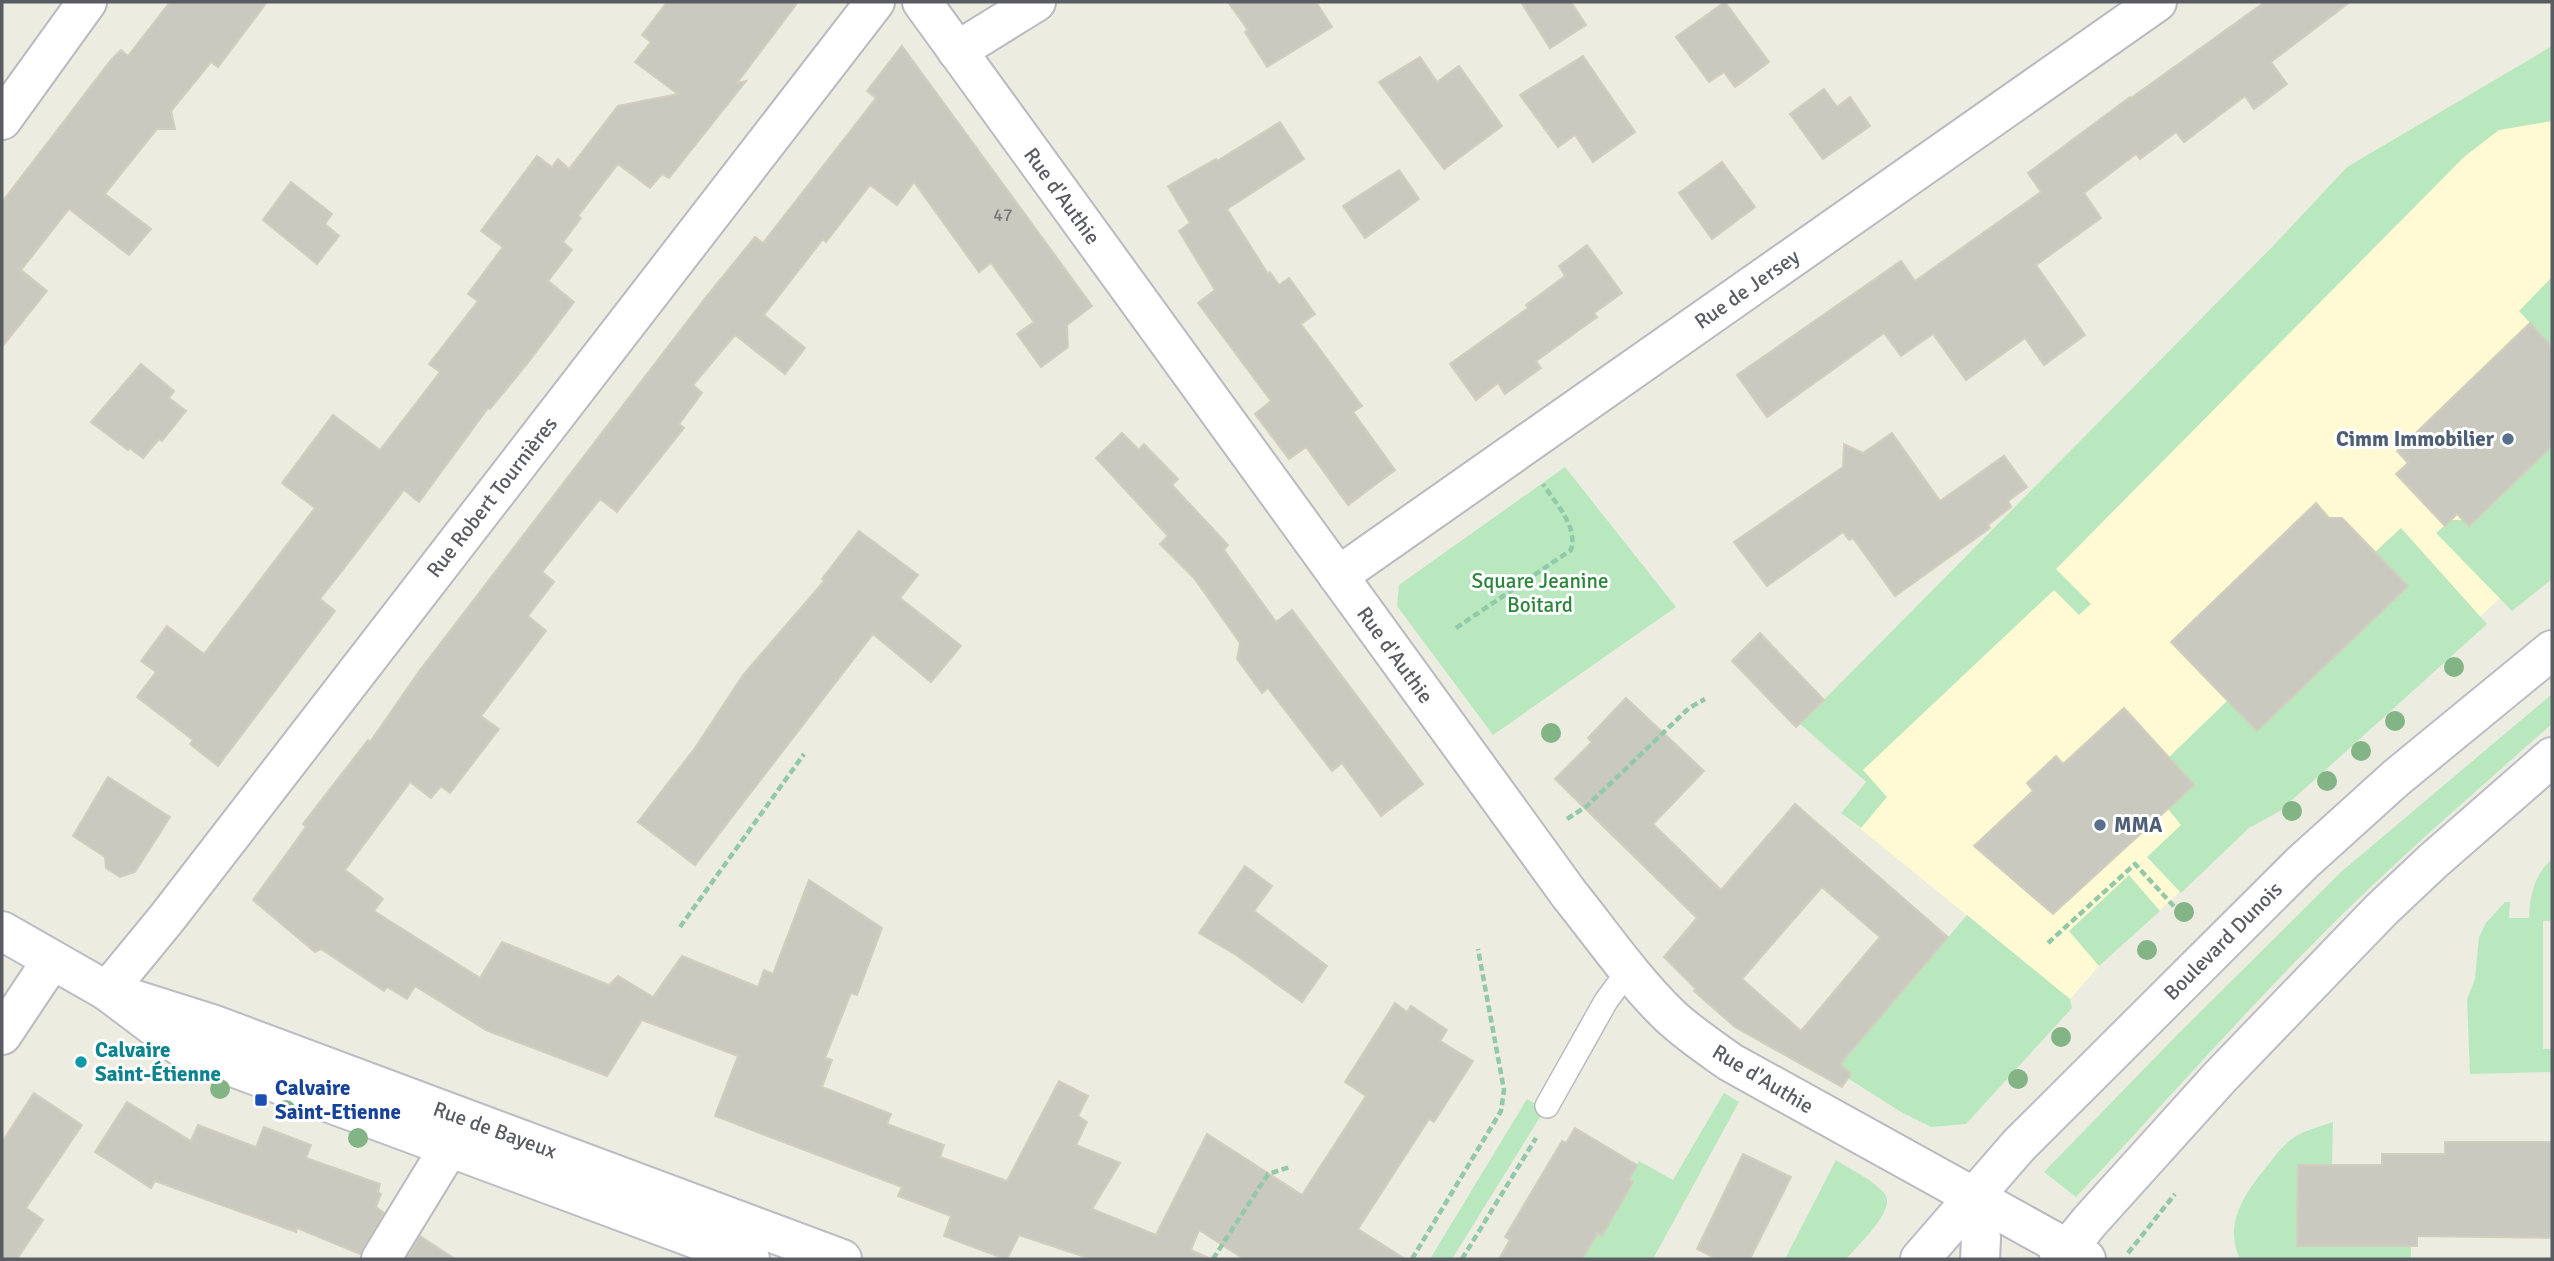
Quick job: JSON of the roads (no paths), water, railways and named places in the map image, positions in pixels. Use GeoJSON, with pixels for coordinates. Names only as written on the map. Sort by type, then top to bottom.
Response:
{"type":"FeatureCollection","features":[{"type":"Feature","properties":{"kind":"street"},"geometry":{"type":"LineString","coordinates":[[2,120],[87,2]]}},
{"type":"Feature","properties":{"kind":"street","name":"Rue Robert Tournières"},"geometry":{"type":"LineString","coordinates":[[107,991],[184,896],[875,2]]}},
{"type":"Feature","properties":{"kind":"street","name":"Rue d'Authie"},"geometry":{"type":"LineString","coordinates":[[922,2],[1569,894],[1629,970],[1669,1015],[1730,1062],[1972,1197],[2071,1256]]}},
{"type":"Feature","properties":{"kind":"street"},"geometry":{"type":"LineString","coordinates":[[957,51],[1036,2]]}},
{"type":"Feature","properties":{"kind":"street","name":"Rue de Jersey"},"geometry":{"type":"LineString","coordinates":[[1338,576],[2157,2]]}},
{"type":"Feature","properties":{"kind":"street","name":"Boulevard Dunois"},"geometry":{"type":"LineString","coordinates":[[1920,1259],[2019,1145],[2302,863],[2396,778],[2552,650]]}},
{"type":"Feature","properties":{"kind":"street"},"geometry":{"type":"LineString","coordinates":[[2071,1256],[2090,1221],[2220,1077],[2324,968],[2432,861],[2552,757]]}},
{"type":"Feature","properties":{"kind":"street","name":"Rue de Bayeux"},"geometry":{"type":"LineString","coordinates":[[2,931],[107,991],[184,1049],[458,1134],[842,1259]]}},
{"type":"Feature","properties":{"kind":"street"},"geometry":{"type":"LineString","coordinates":[[2,1035],[52,960]]}},
{"type":"Feature","properties":{"kind":"street"},"geometry":{"type":"LineString","coordinates":[[381,1259],[458,1134]]}},
{"type":"Feature","properties":{"kind":"street","name":"Rue de Bayeux"},"geometry":{"type":"LineString","coordinates":[[458,1134],[750,1259]]}},
{"type":"Feature","properties":{"kind":"street"},"geometry":{"type":"LineString","coordinates":[[1972,1197],[1981,1238],[1980,1259]]}},
{"type":"Feature","properties":{"kind":"lane"},"geometry":{"type":"LineString","coordinates":[[1544,1117],[1606,1001],[1629,970]]}},
{"type":"Feature","properties":{"kind":"place","name":"Cimm Immobilier"},"geometry":{"type":"Point","coordinates":[2508,439]}},
{"type":"Feature","properties":{"kind":"place","name":"MMA"},"geometry":{"type":"Point","coordinates":[2100,825]}},
{"type":"Feature","properties":{"kind":"place","name":"Calvaire Saint-Étienne"},"geometry":{"type":"Point","coordinates":[81,1062]}},
{"type":"Feature","properties":{"kind":"place","name":"Calvaire Saint-Etienne"},"geometry":{"type":"Point","coordinates":[261,1100]}},
{"type":"Feature","properties":{"kind":"park label","name":"Square Jeanine Boitard"},"geometry":{"type":"Point","coordinates":[1540,593]}}]}
